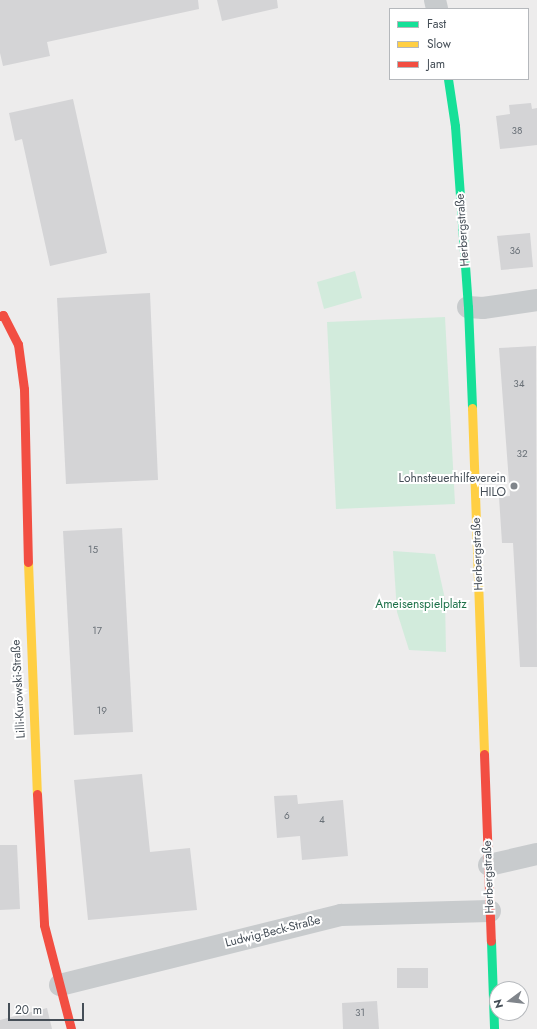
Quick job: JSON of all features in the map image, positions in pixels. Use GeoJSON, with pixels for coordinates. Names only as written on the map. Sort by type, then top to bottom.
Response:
{"type":"FeatureCollection","features":[{"type":"Feature","properties":{"kind":"street","name":"Herbergstraße"},"geometry":{"type":"LineString","coordinates":[[448,80],[455,126],[468,308],[494,1029]]}},
{"type":"Feature","properties":{"kind":"street"},"geometry":{"type":"LineString","coordinates":[[468,308],[483,308],[537,300]]}},
{"type":"Feature","properties":{"kind":"street","name":"Lilli-Kurowski-Straße"},"geometry":{"type":"LineString","coordinates":[[0,316],[3,315],[18,344],[24,389],[29,653],[44,924],[71,1029]]}},
{"type":"Feature","properties":{"kind":"street"},"geometry":{"type":"LineString","coordinates":[[489,864],[537,854]]}},
{"type":"Feature","properties":{"kind":"street","name":"Ludwig-Beck-Straße"},"geometry":{"type":"LineString","coordinates":[[60,985],[341,915],[490,911]]}},
{"type":"Feature","properties":{"kind":"green space"},"geometry":{"type":"Polygon","coordinates":[[[355,271],[362,298],[324,309],[317,282],[355,271]]]}},
{"type":"Feature","properties":{"kind":"green space"},"geometry":{"type":"Polygon","coordinates":[[[445,317],[455,504],[336,509],[327,322],[445,317]]]}},
{"type":"Feature","properties":{"kind":"green space","name":"Ameisenspielplatz"},"geometry":{"type":"Polygon","coordinates":[[[393,551],[435,554],[445,599],[446,652],[409,650],[397,612],[393,551]]]}},
{"type":"Feature","properties":{"kind":"building"},"geometry":{"type":"Polygon","coordinates":[[[0,0],[198,0],[199,9],[47,42],[50,56],[3,66],[0,53],[0,0]]]}},
{"type":"Feature","properties":{"kind":"building"},"geometry":{"type":"Polygon","coordinates":[[[217,0],[277,0],[278,8],[222,21],[217,0]]]}},
{"type":"Feature","properties":{"kind":"building"},"geometry":{"type":"Polygon","coordinates":[[[73,99],[107,253],[50,266],[22,139],[15,141],[9,113],[73,99]]]}},
{"type":"Feature","properties":{"kind":"building"},"geometry":{"type":"Polygon","coordinates":[[[531,103],[532,109],[537,108],[537,145],[500,149],[496,116],[510,114],[509,105],[531,103]]]}},
{"type":"Feature","properties":{"kind":"building"},"geometry":{"type":"Polygon","coordinates":[[[530,233],[533,267],[501,270],[497,236],[530,233]]]}},
{"type":"Feature","properties":{"kind":"building"},"geometry":{"type":"Polygon","coordinates":[[[150,293],[158,480],[66,484],[57,298],[150,293]]]}},
{"type":"Feature","properties":{"kind":"building"},"geometry":{"type":"Polygon","coordinates":[[[536,346],[537,667],[520,667],[513,543],[502,543],[499,497],[510,496],[499,348],[536,346]]]}},
{"type":"Feature","properties":{"kind":"building"},"geometry":{"type":"Polygon","coordinates":[[[122,528],[133,732],[74,735],[63,531],[122,528]]]}},
{"type":"Feature","properties":{"kind":"building"},"geometry":{"type":"Polygon","coordinates":[[[142,774],[150,852],[190,848],[197,910],[88,920],[74,780],[142,774]]]}},
{"type":"Feature","properties":{"kind":"building"},"geometry":{"type":"Polygon","coordinates":[[[297,795],[298,804],[343,800],[348,856],[302,860],[300,836],[277,838],[274,796],[297,795]]]}},
{"type":"Feature","properties":{"kind":"building"},"geometry":{"type":"Polygon","coordinates":[[[0,845],[17,845],[20,909],[0,910],[0,845]]]}},
{"type":"Feature","properties":{"kind":"building"},"geometry":{"type":"Polygon","coordinates":[[[397,968],[428,968],[428,988],[397,988],[397,968]]]}},
{"type":"Feature","properties":{"kind":"building"},"geometry":{"type":"Polygon","coordinates":[[[377,1001],[379,1029],[343,1029],[342,1003],[377,1001]]]}},
{"type":"Feature","properties":{"kind":"building"},"geometry":{"type":"Polygon","coordinates":[[[47,1008],[52,1029],[0,1029],[0,1020],[47,1008]]]}},
{"type":"Feature","properties":{"kind":"traffic: fast"},"geometry":{"type":"LineString","coordinates":[[448,80],[455,126],[468,307],[472,408]]}},
{"type":"Feature","properties":{"kind":"traffic: fast"},"geometry":{"type":"LineString","coordinates":[[491,941],[494,1029]]}},
{"type":"Feature","properties":{"kind":"traffic: slow"},"geometry":{"type":"LineString","coordinates":[[472,408],[484,754]]}},
{"type":"Feature","properties":{"kind":"traffic: slow"},"geometry":{"type":"LineString","coordinates":[[28,562],[37,794]]}},
{"type":"Feature","properties":{"kind":"traffic: jam"},"geometry":{"type":"LineString","coordinates":[[0,316],[3,315],[18,344],[24,389],[28,562]]}},
{"type":"Feature","properties":{"kind":"traffic: jam"},"geometry":{"type":"LineString","coordinates":[[484,754],[491,941]]}},
{"type":"Feature","properties":{"kind":"traffic: jam"},"geometry":{"type":"LineString","coordinates":[[37,794],[44,925],[71,1029]]}},
{"type":"Feature","properties":{"kind":"place","name":"Lohnsteuerhilfeverein HILO"},"geometry":{"type":"Point","coordinates":[514,486]}}]}
